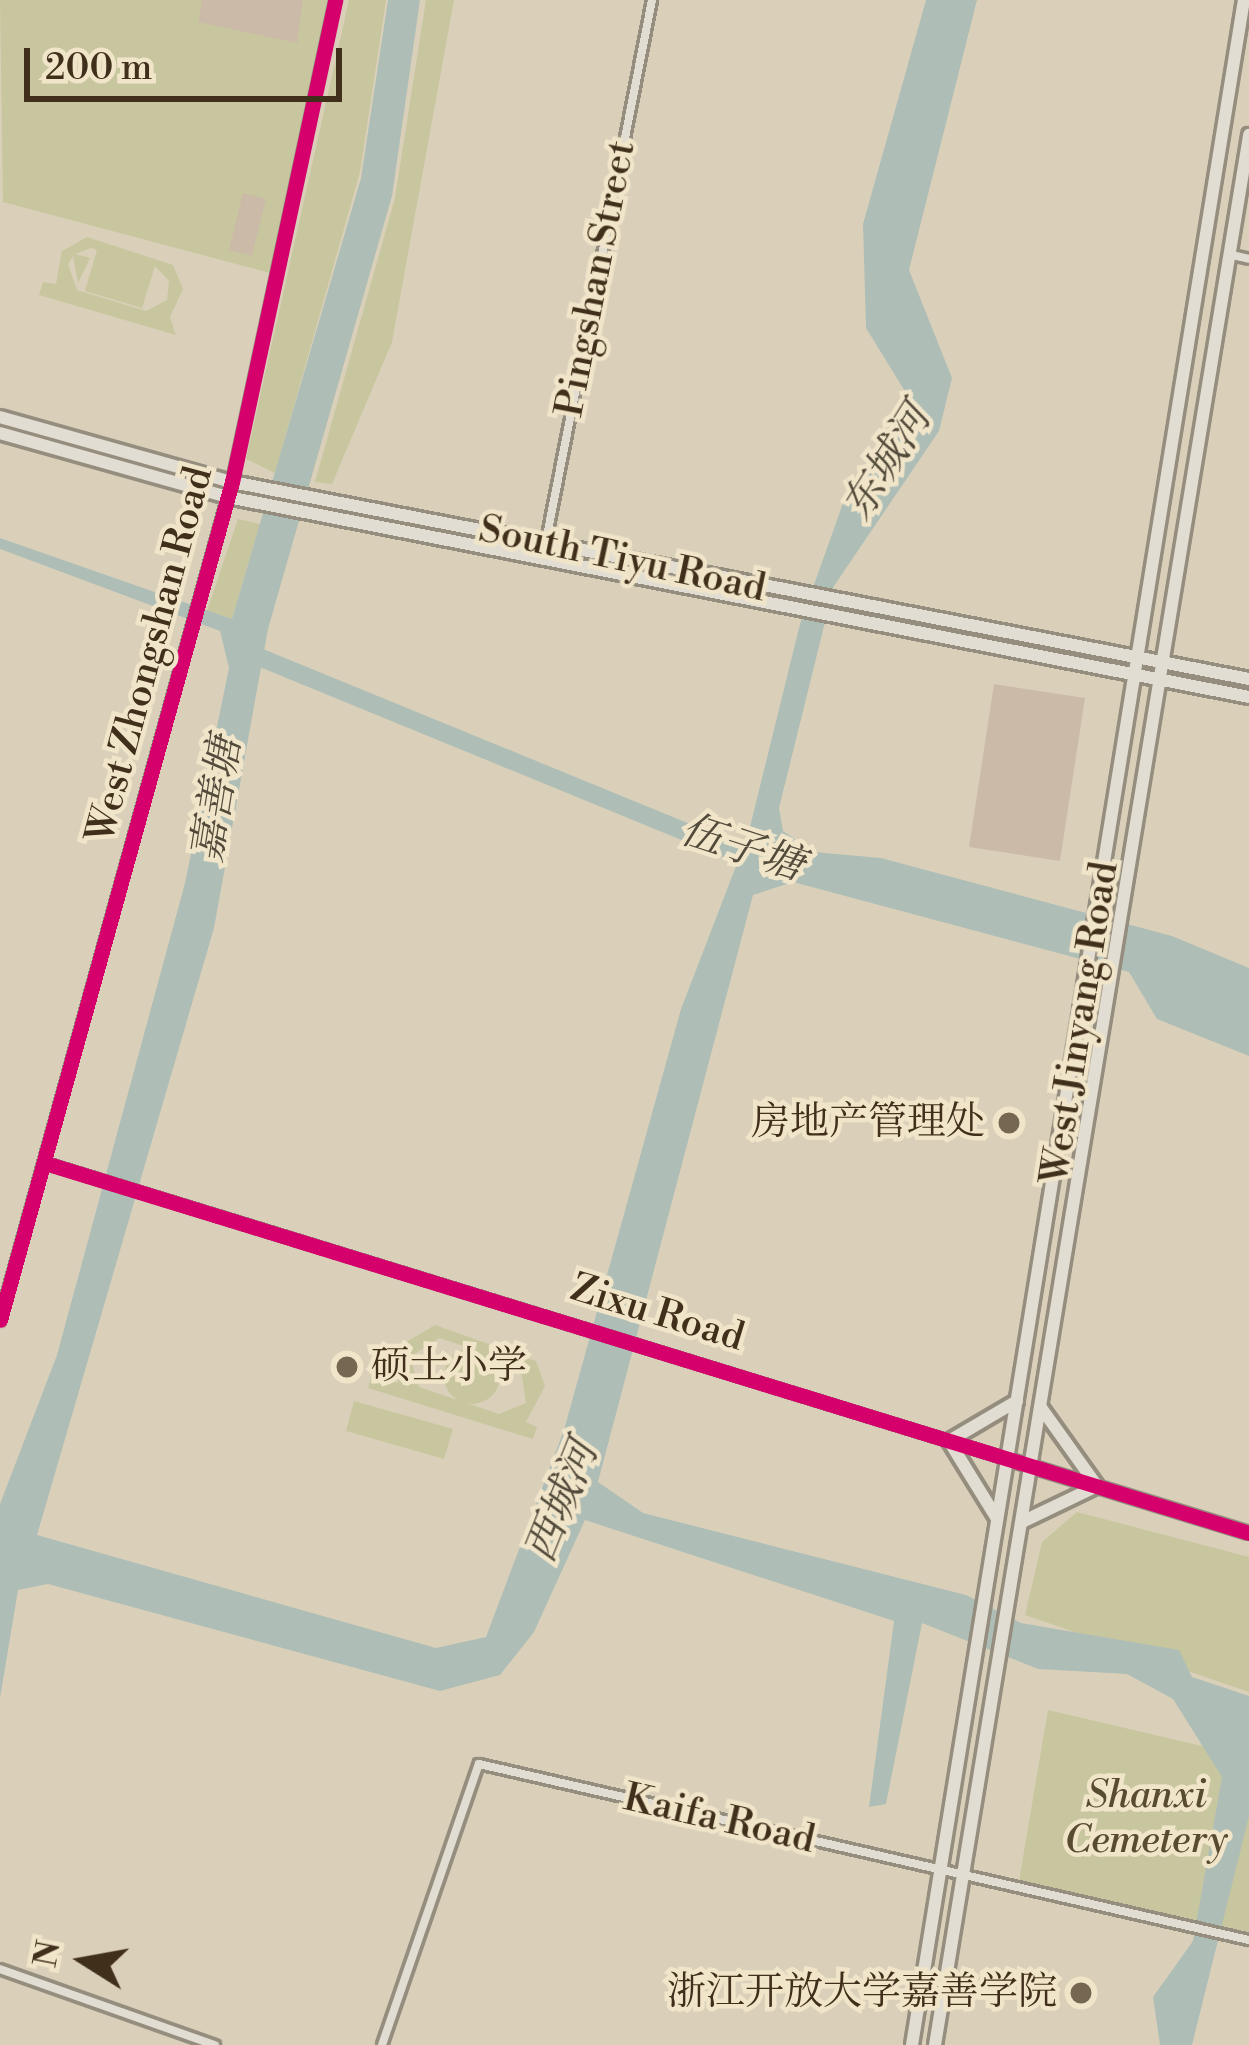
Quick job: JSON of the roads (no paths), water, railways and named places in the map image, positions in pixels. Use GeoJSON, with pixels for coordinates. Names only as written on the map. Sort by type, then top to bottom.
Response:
{"type":"FeatureCollection","features":[{"type":"Feature","properties":{"kind":"main road","name":"West Jinyang Road"},"geometry":{"type":"LineString","coordinates":[[912,2041],[1244,0]]}},
{"type":"Feature","properties":{"kind":"main road","name":"West Jinyang Road"},"geometry":{"type":"LineString","coordinates":[[935,2045],[1249,135]]}},
{"type":"Feature","properties":{"kind":"main road","name":"South Tiyu Road"},"geometry":{"type":"LineString","coordinates":[[0,417],[232,482],[1249,697]]}},
{"type":"Feature","properties":{"kind":"main road","name":"South Tiyu Road"},"geometry":{"type":"LineString","coordinates":[[0,433],[228,497],[544,550]]}},
{"type":"Feature","properties":{"kind":"main road","name":"South Tiyu Road"},"geometry":{"type":"LineString","coordinates":[[864,615],[1141,654],[1165,664],[1249,680]]}},
{"type":"Feature","properties":{"kind":"main road"},"geometry":{"type":"LineString","coordinates":[[997,1518],[950,1441],[1017,1401]]}},
{"type":"Feature","properties":{"kind":"main road"},"geometry":{"type":"LineString","coordinates":[[1022,1522],[1097,1486],[1041,1408]]}},
{"type":"Feature","properties":{"kind":"street","name":"West Zhongshan Road"},"geometry":{"type":"LineString","coordinates":[[0,1321],[232,482],[335,0]]}},
{"type":"Feature","properties":{"kind":"street","name":"Pingshan Street"},"geometry":{"type":"LineString","coordinates":[[544,550],[652,0]]}},
{"type":"Feature","properties":{"kind":"street"},"geometry":{"type":"LineString","coordinates":[[1232,255],[1249,259]]}},
{"type":"Feature","properties":{"kind":"street","name":"Zixu Road"},"geometry":{"type":"LineString","coordinates":[[45,1163],[1249,1533]]}},
{"type":"Feature","properties":{"kind":"street","name":"Kaifa Road"},"geometry":{"type":"LineString","coordinates":[[382,2045],[479,1763],[962,1880],[1249,1940]]}},
{"type":"Feature","properties":{"kind":"street"},"geometry":{"type":"LineString","coordinates":[[0,1969],[215,2045]]}},
{"type":"Feature","properties":{"kind":"water"},"geometry":{"type":"Polygon","coordinates":[[[388,0],[420,0],[392,196],[268,629],[214,928],[37,1535],[436,1648],[486,1637],[564,1430],[681,1009],[748,835],[800,624],[852,478],[884,458],[914,406],[866,328],[863,224],[926,0],[977,0],[909,270],[952,378],[939,431],[834,586],[779,808],[783,831],[814,852],[881,858],[1172,936],[1249,968],[1249,1056],[1157,1019],[1129,972],[793,882],[753,895],[598,1482],[643,1513],[966,1595],[1021,1623],[1179,1650],[1192,1677],[1249,1696],[1249,1816],[1192,2045],[1160,2045],[1153,1997],[1193,1941],[1222,1777],[1173,1699],[1127,1674],[1038,1669],[922,1623],[886,1804],[869,1807],[894,1621],[585,1520],[534,1632],[500,1675],[440,1691],[48,1584],[18,1590],[0,1698],[0,1504],[57,1355],[185,883],[229,668],[220,631],[0,549],[0,538],[232,619],[361,178],[388,0]]]}},
{"type":"Feature","properties":{"kind":"waterway","name":"伍子塘"},"geometry":{"type":"LineString","coordinates":[[242,650],[759,862]]}},
{"type":"Feature","properties":{"kind":"place","name":"房地产管理处"},"geometry":{"type":"Point","coordinates":[1009,1123]}},
{"type":"Feature","properties":{"kind":"place","name":"硕士小学"},"geometry":{"type":"Point","coordinates":[347,1367]}},
{"type":"Feature","properties":{"kind":"place","name":"浙江开放大学嘉善学院"},"geometry":{"type":"Point","coordinates":[1081,1993]}},
{"type":"Feature","properties":{"kind":"water label","name":"东城河"},"geometry":{"type":"Point","coordinates":[888,463]}},
{"type":"Feature","properties":{"kind":"water label","name":"嘉善塘"},"geometry":{"type":"Point","coordinates":[218,800]}},
{"type":"Feature","properties":{"kind":"water label","name":"西城河"},"geometry":{"type":"Point","coordinates":[563,1502]}},
{"type":"Feature","properties":{"kind":"park label","name":"Shanxi Cemetery"},"geometry":{"type":"Point","coordinates":[1146,1820]}}]}
